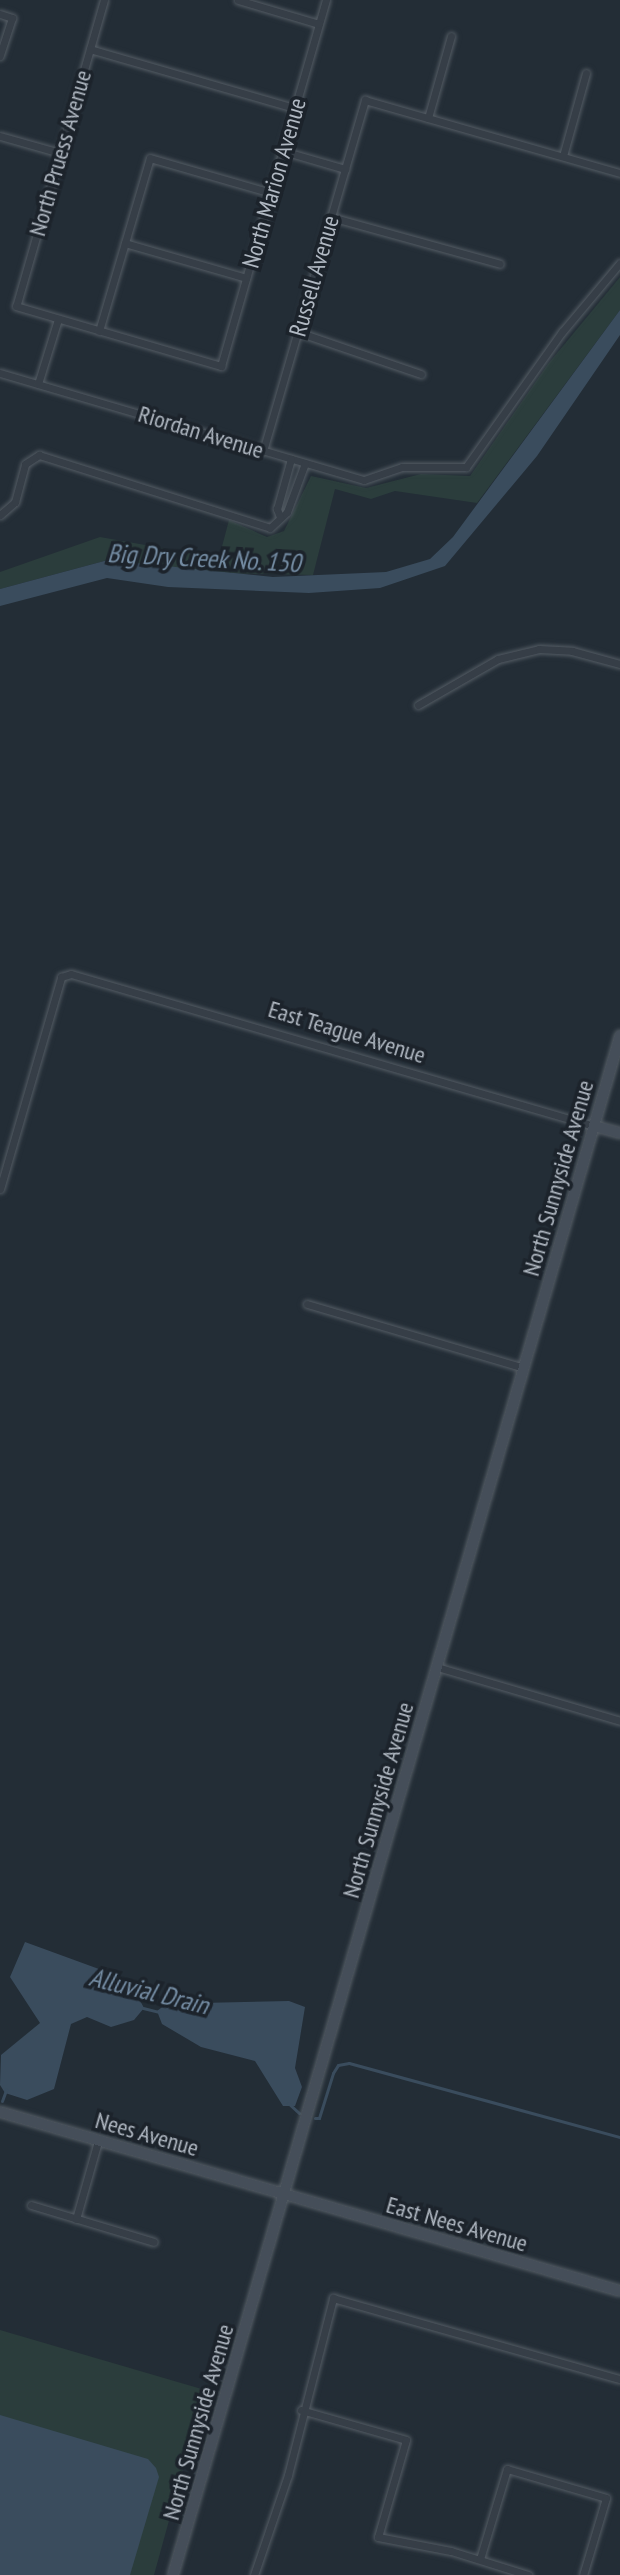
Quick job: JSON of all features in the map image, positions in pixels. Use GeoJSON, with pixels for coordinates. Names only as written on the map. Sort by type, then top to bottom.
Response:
{"type":"FeatureCollection","features":[{"type":"Feature","properties":{"kind":"main road","name":"North Sunnyside Avenue"},"geometry":{"type":"LineString","coordinates":[[173,2575],[620,1036]]}},
{"type":"Feature","properties":{"kind":"main road","name":"East Teague Avenue"},"geometry":{"type":"LineString","coordinates":[[594,1126],[620,1133]]}},
{"type":"Feature","properties":{"kind":"main road","name":"Nees Avenue"},"geometry":{"type":"LineString","coordinates":[[0,2112],[283,2194]]}},
{"type":"Feature","properties":{"kind":"main road","name":"East Nees Avenue"},"geometry":{"type":"LineString","coordinates":[[283,2194],[620,2291]]}},
{"type":"Feature","properties":{"kind":"street","name":"North Pruess Avenue"},"geometry":{"type":"LineString","coordinates":[[58,319],[16,306],[104,0]]}},
{"type":"Feature","properties":{"kind":"street"},"geometry":{"type":"LineString","coordinates":[[238,0],[319,24]]}},
{"type":"Feature","properties":{"kind":"street","name":"North Marion Avenue"},"geometry":{"type":"LineString","coordinates":[[99,331],[221,366],[326,0]]}},
{"type":"Feature","properties":{"kind":"street"},"geometry":{"type":"LineString","coordinates":[[0,14],[12,18],[0,56]]}},
{"type":"Feature","properties":{"kind":"street"},"geometry":{"type":"LineString","coordinates":[[451,36],[428,118],[620,173]]}},
{"type":"Feature","properties":{"kind":"street"},"geometry":{"type":"LineString","coordinates":[[90,49],[295,108]]}},
{"type":"Feature","properties":{"kind":"street"},"geometry":{"type":"LineString","coordinates":[[563,156],[586,73]]}},
{"type":"Feature","properties":{"kind":"street","name":"Russell Avenue"},"geometry":{"type":"LineString","coordinates":[[263,451],[365,100],[428,118]]}},
{"type":"Feature","properties":{"kind":"street"},"geometry":{"type":"LineString","coordinates":[[0,136],[60,153]]}},
{"type":"Feature","properties":{"kind":"street"},"geometry":{"type":"LineString","coordinates":[[283,151],[345,169]]}},
{"type":"Feature","properties":{"kind":"street"},"geometry":{"type":"LineString","coordinates":[[38,384],[58,319],[99,331],[150,158],[271,193]]}},
{"type":"Feature","properties":{"kind":"street"},"geometry":{"type":"LineString","coordinates":[[331,217],[500,264]]}},
{"type":"Feature","properties":{"kind":"street"},"geometry":{"type":"LineString","coordinates":[[125,243],[246,278]]}},
{"type":"Feature","properties":{"kind":"street","name":"Riordan Avenue"},"geometry":{"type":"LineString","coordinates":[[0,373],[364,480],[402,467],[466,467],[562,332],[620,263]]}},
{"type":"Feature","properties":{"kind":"street"},"geometry":{"type":"LineString","coordinates":[[298,332],[421,374]]}},
{"type":"Feature","properties":{"kind":"street"},"geometry":{"type":"LineString","coordinates":[[0,515],[11,508],[30,456],[203,502],[270,528],[292,495],[305,463]]}},
{"type":"Feature","properties":{"kind":"street"},"geometry":{"type":"LineString","coordinates":[[280,517],[282,492],[291,459]]}},
{"type":"Feature","properties":{"kind":"street"},"geometry":{"type":"LineString","coordinates":[[282,492],[292,495]]}},
{"type":"Feature","properties":{"kind":"street"},"geometry":{"type":"LineString","coordinates":[[418,705],[498,659],[539,649],[572,651],[620,664]]}},
{"type":"Feature","properties":{"kind":"street","name":"East Teague Avenue"},"geometry":{"type":"LineString","coordinates":[[0,1189],[61,977],[71,974],[594,1126]]}},
{"type":"Feature","properties":{"kind":"street"},"geometry":{"type":"LineString","coordinates":[[307,1304],[524,1368]]}},
{"type":"Feature","properties":{"kind":"street"},"geometry":{"type":"LineString","coordinates":[[437,1667],[620,1721]]}},
{"type":"Feature","properties":{"kind":"street"},"geometry":{"type":"LineString","coordinates":[[76,2219],[98,2141]]}},
{"type":"Feature","properties":{"kind":"street"},"geometry":{"type":"LineString","coordinates":[[31,2205],[154,2242]]}},
{"type":"Feature","properties":{"kind":"street"},"geometry":{"type":"LineString","coordinates":[[254,2575],[288,2475],[301,2410],[333,2298],[620,2378]]}},
{"type":"Feature","properties":{"kind":"street"},"geometry":{"type":"LineString","coordinates":[[301,2410],[406,2440],[378,2537],[480,2559],[528,2575]]}},
{"type":"Feature","properties":{"kind":"street"},"geometry":{"type":"LineString","coordinates":[[480,2559],[507,2469],[606,2498],[583,2575]]}},
{"type":"Feature","properties":{"kind":"shaded area"},"geometry":{"type":"Polygon","coordinates":[[[620,277],[620,310],[477,503],[395,491],[371,499],[335,489],[313,575],[217,573],[108,560],[0,589],[0,572],[100,537],[219,558],[229,520],[267,537],[284,531],[311,476],[366,488],[421,474],[470,476],[548,364],[620,277]]]}},
{"type":"Feature","properties":{"kind":"shaded area"},"geometry":{"type":"Polygon","coordinates":[[[0,2330],[205,2390],[154,2575],[0,2575],[0,2330]]]}},
{"type":"Feature","properties":{"kind":"water"},"geometry":{"type":"Polygon","coordinates":[[[620,310],[620,335],[537,456],[445,566],[380,588],[309,593],[168,587],[107,578],[0,606],[0,589],[108,560],[273,577],[386,572],[430,559],[453,537],[620,310]]]}},
{"type":"Feature","properties":{"kind":"water"},"geometry":{"type":"Polygon","coordinates":[[[25,1942],[129,1980],[144,2008],[134,2020],[111,2027],[87,2017],[71,2024],[54,2089],[27,2100],[5,2093],[0,2085],[1,2055],[40,2023],[10,1977],[25,1942]]]}},
{"type":"Feature","properties":{"kind":"water"},"geometry":{"type":"Polygon","coordinates":[[[174,1998],[200,2003],[289,2001],[305,2007],[295,2068],[302,2087],[295,2106],[283,2106],[255,2061],[201,2047],[162,2024],[157,2011],[174,1998]]]}},
{"type":"Feature","properties":{"kind":"water"},"geometry":{"type":"Polygon","coordinates":[[[0,2415],[148,2459],[156,2468],[159,2477],[130,2575],[0,2575],[0,2415]]]}},
{"type":"Feature","properties":{"kind":"waterway","name":"Alluvial Drain"},"geometry":{"type":"LineString","coordinates":[[143,2008],[159,2012]]}},
{"type":"Feature","properties":{"kind":"waterway","name":"Alluvial Drain"},"geometry":{"type":"LineString","coordinates":[[315,2118],[319,2118],[333,2073],[338,2065],[349,2063],[620,2137]]}},
{"type":"Feature","properties":{"kind":"waterway","name":"Alluvial Drain"},"geometry":{"type":"LineString","coordinates":[[2,2101],[6,2090]]}},
{"type":"Feature","properties":{"kind":"waterway","name":"Alluvial Drain"},"geometry":{"type":"LineString","coordinates":[[288,2103],[299,2113]]}},
{"type":"Feature","properties":{"kind":"water label","name":"Big Dry Creek No. 150"},"geometry":{"type":"Point","coordinates":[204,558]}}]}
